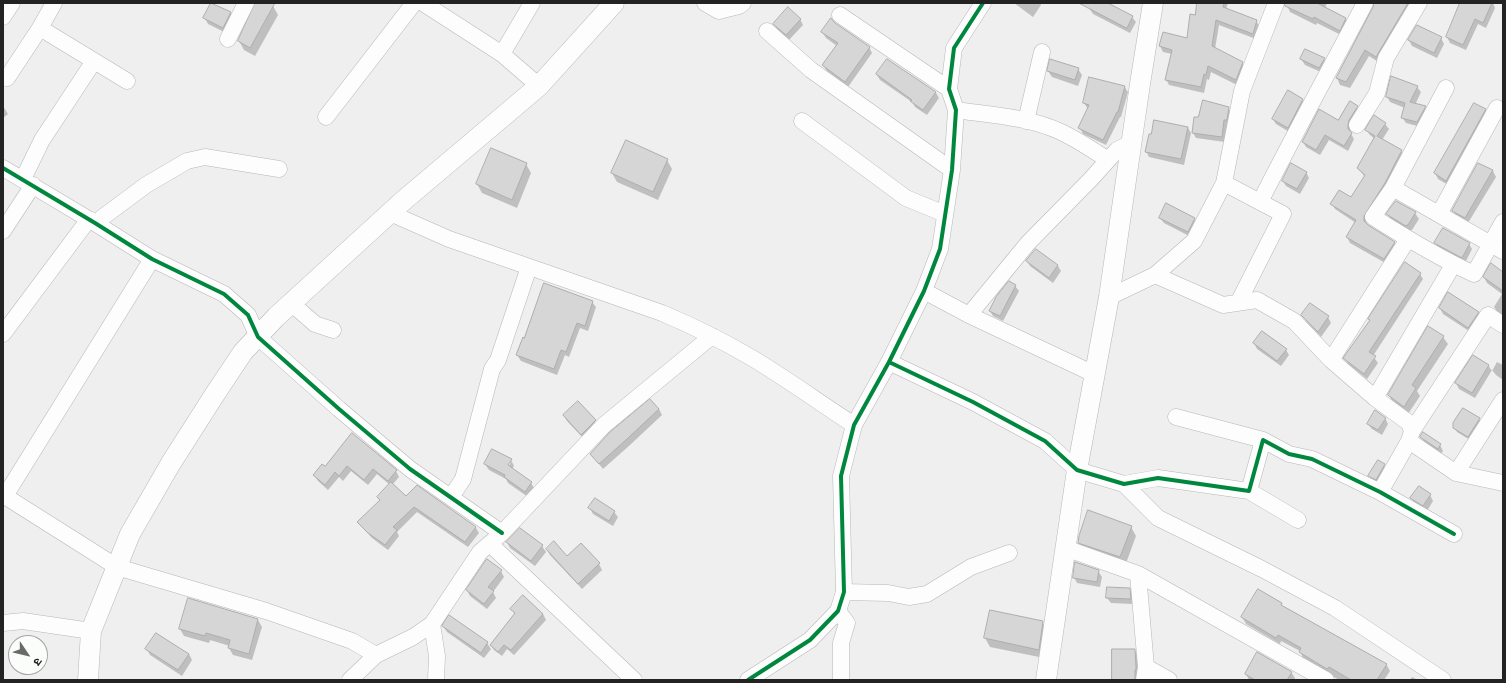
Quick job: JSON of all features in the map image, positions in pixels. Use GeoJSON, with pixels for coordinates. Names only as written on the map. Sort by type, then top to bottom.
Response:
{"type":"FeatureCollection","features":[{"type":"Feature","properties":{"kind":"main road"},"geometry":{"type":"LineString","coordinates":[[88,680],[91,630],[130,534],[171,463],[244,352],[291,303],[390,214],[539,86],[614,3]]}},
{"type":"Feature","properties":{"kind":"main road"},"geometry":{"type":"LineString","coordinates":[[1046,680],[1077,470],[1109,297],[1153,3]]}},
{"type":"Feature","properties":{"kind":"street"},"geometry":{"type":"LineString","coordinates":[[3,17],[12,3]]}},
{"type":"Feature","properties":{"kind":"street"},"geometry":{"type":"LineString","coordinates":[[3,76],[7,78],[40,28],[54,3]]}},
{"type":"Feature","properties":{"kind":"street"},"geometry":{"type":"LineString","coordinates":[[228,39],[246,3]]}},
{"type":"Feature","properties":{"kind":"street"},"geometry":{"type":"LineString","coordinates":[[326,117],[414,3]]}},
{"type":"Feature","properties":{"kind":"street"},"geometry":{"type":"LineString","coordinates":[[423,3],[502,54],[539,86]]}},
{"type":"Feature","properties":{"kind":"street"},"geometry":{"type":"LineString","coordinates":[[502,54],[532,3]]}},
{"type":"Feature","properties":{"kind":"street"},"geometry":{"type":"LineString","coordinates":[[705,3],[719,11],[739,6],[743,3]]}},
{"type":"Feature","properties":{"kind":"street"},"geometry":{"type":"LineString","coordinates":[[748,680],[810,640],[838,611],[844,592],[841,476],[854,425],[889,362],[924,291],[940,249],[952,170],[956,110],[949,89],[954,48],[983,3]]}},
{"type":"Feature","properties":{"kind":"street"},"geometry":{"type":"LineString","coordinates":[[1109,297],[1155,275],[1194,241],[1224,183],[1242,91],[1276,3]]}},
{"type":"Feature","properties":{"kind":"street"},"geometry":{"type":"LineString","coordinates":[[1260,202],[1365,3]]}},
{"type":"Feature","properties":{"kind":"street"},"geometry":{"type":"LineString","coordinates":[[1357,125],[1378,93],[1386,58],[1419,3]]}},
{"type":"Feature","properties":{"kind":"street"},"geometry":{"type":"LineString","coordinates":[[840,15],[949,89]]}},
{"type":"Feature","properties":{"kind":"street"},"geometry":{"type":"LineString","coordinates":[[40,28],[127,81]]}},
{"type":"Feature","properties":{"kind":"street"},"geometry":{"type":"LineString","coordinates":[[767,32],[811,70],[952,170]]}},
{"type":"Feature","properties":{"kind":"street"},"geometry":{"type":"LineString","coordinates":[[1026,121],[1042,52]]}},
{"type":"Feature","properties":{"kind":"street"},"geometry":{"type":"LineString","coordinates":[[3,230],[28,182],[42,140],[94,61]]}},
{"type":"Feature","properties":{"kind":"street"},"geometry":{"type":"LineString","coordinates":[[1446,88],[1393,188],[1373,217],[1453,265],[1474,274],[1497,248],[1503,222]]}},
{"type":"Feature","properties":{"kind":"street"},"geometry":{"type":"LineString","coordinates":[[1440,214],[1497,108]]}},
{"type":"Feature","properties":{"kind":"street"},"geometry":{"type":"LineString","coordinates":[[956,110],[1026,121],[1060,131],[1108,160]]}},
{"type":"Feature","properties":{"kind":"street"},"geometry":{"type":"LineString","coordinates":[[802,121],[906,198],[945,214]]}},
{"type":"Feature","properties":{"kind":"street"},"geometry":{"type":"LineString","coordinates":[[969,315],[1028,243],[1091,179],[1117,150],[1131,143]]}},
{"type":"Feature","properties":{"kind":"street"},"geometry":{"type":"LineString","coordinates":[[3,334],[92,221],[146,185],[187,161],[205,157],[279,169]]}},
{"type":"Feature","properties":{"kind":"street"},"geometry":{"type":"LineString","coordinates":[[3,168],[152,259],[224,294],[248,315],[258,337],[410,469],[502,533]]}},
{"type":"Feature","properties":{"kind":"street"},"geometry":{"type":"LineString","coordinates":[[1224,183],[1283,214],[1238,303]]}},
{"type":"Feature","properties":{"kind":"street"},"geometry":{"type":"LineString","coordinates":[[1393,188],[1497,248]]}},
{"type":"Feature","properties":{"kind":"street"},"geometry":{"type":"LineString","coordinates":[[390,214],[449,239],[662,313],[712,336],[753,359],[854,425]]}},
{"type":"Feature","properties":{"kind":"street"},"geometry":{"type":"LineString","coordinates":[[1331,360],[1408,239]]}},
{"type":"Feature","properties":{"kind":"street"},"geometry":{"type":"LineString","coordinates":[[152,259],[4,496],[117,567],[266,611],[352,641],[376,655]]}},
{"type":"Feature","properties":{"kind":"street"},"geometry":{"type":"LineString","coordinates":[[1375,398],[1453,265]]}},
{"type":"Feature","properties":{"kind":"street"},"geometry":{"type":"LineString","coordinates":[[451,497],[463,479],[492,369],[498,360],[529,267]]}},
{"type":"Feature","properties":{"kind":"street"},"geometry":{"type":"LineString","coordinates":[[1155,275],[1224,305],[1257,300],[1294,321],[1331,360],[1375,398],[1409,423],[1410,436],[1456,473],[1503,482]]}},
{"type":"Feature","properties":{"kind":"street"},"geometry":{"type":"LineString","coordinates":[[924,291],[969,315],[1094,374]]}},
{"type":"Feature","properties":{"kind":"street"},"geometry":{"type":"LineString","coordinates":[[291,303],[315,324],[333,330]]}},
{"type":"Feature","properties":{"kind":"street"},"geometry":{"type":"LineString","coordinates":[[1380,492],[1410,436],[1488,315],[1503,325]]}},
{"type":"Feature","properties":{"kind":"street"},"geometry":{"type":"LineString","coordinates":[[350,680],[376,655],[413,637],[432,624],[480,552],[502,533],[604,425],[712,336]]}},
{"type":"Feature","properties":{"kind":"street"},"geometry":{"type":"LineString","coordinates":[[889,362],[972,402],[1045,441],[1077,470],[1124,484],[1158,478],[1249,491],[1298,520]]}},
{"type":"Feature","properties":{"kind":"street"},"geometry":{"type":"LineString","coordinates":[[1456,473],[1503,400]]}},
{"type":"Feature","properties":{"kind":"street"},"geometry":{"type":"LineString","coordinates":[[1176,417],[1263,440],[1289,454],[1312,459],[1380,492],[1454,534]]}},
{"type":"Feature","properties":{"kind":"street"},"geometry":{"type":"LineString","coordinates":[[1249,491],[1263,440]]}},
{"type":"Feature","properties":{"kind":"street"},"geometry":{"type":"LineString","coordinates":[[1124,484],[1158,518],[1262,569],[1335,608],[1443,680]]}},
{"type":"Feature","properties":{"kind":"street"},"geometry":{"type":"LineString","coordinates":[[490,544],[634,680]]}},
{"type":"Feature","properties":{"kind":"street"},"geometry":{"type":"LineString","coordinates":[[1065,548],[1138,574],[1326,680]]}},
{"type":"Feature","properties":{"kind":"street"},"geometry":{"type":"LineString","coordinates":[[844,592],[888,593],[909,597],[927,594],[971,567],[1009,553]]}},
{"type":"Feature","properties":{"kind":"street"},"geometry":{"type":"LineString","coordinates":[[1138,574],[1145,674],[1169,680]]}},
{"type":"Feature","properties":{"kind":"street"},"geometry":{"type":"LineString","coordinates":[[838,611],[847,623],[841,643],[842,680]]}},
{"type":"Feature","properties":{"kind":"street"},"geometry":{"type":"LineString","coordinates":[[3,623],[23,620],[91,630]]}},
{"type":"Feature","properties":{"kind":"street"},"geometry":{"type":"LineString","coordinates":[[432,624],[437,656],[436,680]]}},
{"type":"Feature","properties":{"kind":"building"},"geometry":{"type":"Polygon","coordinates":[[[211,3],[231,12],[223,28],[203,18],[211,3]]]}},
{"type":"Feature","properties":{"kind":"building"},"geometry":{"type":"Polygon","coordinates":[[[255,3],[275,3],[250,48],[238,41],[255,3]]]}},
{"type":"Feature","properties":{"kind":"building"},"geometry":{"type":"Polygon","coordinates":[[[1079,3],[1108,3],[1133,16],[1127,28],[1079,3]]]}},
{"type":"Feature","properties":{"kind":"building"},"geometry":{"type":"Polygon","coordinates":[[[1197,3],[1224,3],[1223,7],[1257,20],[1253,34],[1216,20],[1212,46],[1243,62],[1236,80],[1208,66],[1206,75],[1204,74],[1201,87],[1165,80],[1172,50],[1159,46],[1163,32],[1187,38],[1190,14],[1195,15],[1197,3]]]}},
{"type":"Feature","properties":{"kind":"building"},"geometry":{"type":"Polygon","coordinates":[[[1285,3],[1317,3],[1346,18],[1340,31],[1314,17],[1313,19],[1285,6],[1285,3]]]}},
{"type":"Feature","properties":{"kind":"building"},"geometry":{"type":"Polygon","coordinates":[[[1374,3],[1408,3],[1376,57],[1365,50],[1346,82],[1336,78],[1373,7],[1374,3]]]}},
{"type":"Feature","properties":{"kind":"building"},"geometry":{"type":"Polygon","coordinates":[[[1460,3],[1492,3],[1483,23],[1475,19],[1463,45],[1446,37],[1460,3]]]}},
{"type":"Feature","properties":{"kind":"building"},"geometry":{"type":"Polygon","coordinates":[[[788,7],[801,19],[786,35],[773,24],[788,7]]]}},
{"type":"Feature","properties":{"kind":"building"},"geometry":{"type":"Polygon","coordinates":[[[831,18],[835,23],[870,47],[845,82],[822,65],[838,43],[821,32],[831,18]]]}},
{"type":"Feature","properties":{"kind":"building"},"geometry":{"type":"Polygon","coordinates":[[[1417,25],[1442,37],[1434,53],[1408,40],[1417,25]]]}},
{"type":"Feature","properties":{"kind":"building"},"geometry":{"type":"Polygon","coordinates":[[[1305,49],[1325,58],[1319,68],[1300,59],[1305,49]]]}},
{"type":"Feature","properties":{"kind":"building"},"geometry":{"type":"Polygon","coordinates":[[[887,59],[936,92],[923,110],[910,101],[912,100],[876,74],[887,59]]]}},
{"type":"Feature","properties":{"kind":"building"},"geometry":{"type":"Polygon","coordinates":[[[1050,59],[1079,68],[1075,80],[1047,71],[1050,59]]]}},
{"type":"Feature","properties":{"kind":"building"},"geometry":{"type":"Polygon","coordinates":[[[1391,76],[1418,86],[1410,102],[1426,106],[1417,122],[1401,118],[1405,103],[1386,97],[1391,76]]]}},
{"type":"Feature","properties":{"kind":"building"},"geometry":{"type":"Polygon","coordinates":[[[1089,77],[1125,86],[1118,112],[1103,140],[1078,128],[1089,105],[1083,103],[1089,77]]]}},
{"type":"Feature","properties":{"kind":"building"},"geometry":{"type":"Polygon","coordinates":[[[1288,90],[1303,99],[1288,128],[1272,119],[1288,90]]]}},
{"type":"Feature","properties":{"kind":"building"},"geometry":{"type":"Polygon","coordinates":[[[1203,100],[1229,107],[1227,120],[1224,120],[1222,137],[1192,133],[1194,117],[1198,117],[1203,100]]]}},
{"type":"Feature","properties":{"kind":"building"},"geometry":{"type":"Polygon","coordinates":[[[1350,101],[1358,106],[1349,120],[1348,129],[1352,133],[1344,146],[1325,135],[1316,150],[1302,142],[1319,109],[1338,120],[1350,101]]]}},
{"type":"Feature","properties":{"kind":"building"},"geometry":{"type":"Polygon","coordinates":[[[1474,103],[1486,109],[1446,181],[1434,173],[1474,103]]]}},
{"type":"Feature","properties":{"kind":"building"},"geometry":{"type":"Polygon","coordinates":[[[1374,115],[1386,123],[1377,136],[1402,150],[1385,183],[1364,216],[1364,221],[1368,225],[1395,242],[1384,259],[1346,237],[1356,220],[1330,204],[1339,190],[1351,197],[1365,175],[1357,168],[1375,136],[1365,130],[1374,115]]]}},
{"type":"Feature","properties":{"kind":"building"},"geometry":{"type":"Polygon","coordinates":[[[1154,120],[1188,127],[1181,159],[1145,152],[1154,120]]]}},
{"type":"Feature","properties":{"kind":"building"},"geometry":{"type":"Polygon","coordinates":[[[626,140],[668,159],[653,192],[611,173],[626,140]]]}},
{"type":"Feature","properties":{"kind":"building"},"geometry":{"type":"Polygon","coordinates":[[[491,148],[527,163],[512,200],[476,184],[491,148]]]}},
{"type":"Feature","properties":{"kind":"building"},"geometry":{"type":"Polygon","coordinates":[[[1291,163],[1307,172],[1297,189],[1282,181],[1291,163]]]}},
{"type":"Feature","properties":{"kind":"building"},"geometry":{"type":"Polygon","coordinates":[[[1478,163],[1493,170],[1465,218],[1452,211],[1478,163]]]}},
{"type":"Feature","properties":{"kind":"building"},"geometry":{"type":"Polygon","coordinates":[[[1396,201],[1416,212],[1406,226],[1386,214],[1396,201]]]}},
{"type":"Feature","properties":{"kind":"building"},"geometry":{"type":"Polygon","coordinates":[[[1166,203],[1195,218],[1188,232],[1159,218],[1166,203]]]}},
{"type":"Feature","properties":{"kind":"building"},"geometry":{"type":"Polygon","coordinates":[[[1443,228],[1470,243],[1462,258],[1434,243],[1443,228]]]}},
{"type":"Feature","properties":{"kind":"building"},"geometry":{"type":"Polygon","coordinates":[[[1036,249],[1058,265],[1049,278],[1026,261],[1036,249]]]}},
{"type":"Feature","properties":{"kind":"building"},"geometry":{"type":"Polygon","coordinates":[[[1405,262],[1421,273],[1369,352],[1376,356],[1364,374],[1343,358],[1370,320],[1368,319],[1405,262]]]}},
{"type":"Feature","properties":{"kind":"building"},"geometry":{"type":"Polygon","coordinates":[[[1491,263],[1503,272],[1503,291],[1483,277],[1491,263]]]}},
{"type":"Feature","properties":{"kind":"building"},"geometry":{"type":"Polygon","coordinates":[[[1009,281],[1016,285],[1000,316],[989,311],[996,297],[1009,281]]]}},
{"type":"Feature","properties":{"kind":"building"},"geometry":{"type":"Polygon","coordinates":[[[544,283],[593,301],[585,326],[577,323],[566,352],[561,350],[554,369],[516,355],[523,337],[524,338],[544,283]]]}},
{"type":"Feature","properties":{"kind":"building"},"geometry":{"type":"Polygon","coordinates":[[[1448,292],[1479,312],[1468,328],[1439,308],[1448,292]]]}},
{"type":"Feature","properties":{"kind":"building"},"geometry":{"type":"Polygon","coordinates":[[[1310,303],[1329,316],[1318,332],[1301,315],[1310,303]]]}},
{"type":"Feature","properties":{"kind":"building"},"geometry":{"type":"Polygon","coordinates":[[[1428,326],[1444,336],[1412,385],[1416,388],[1404,407],[1388,395],[1428,326]]]}},
{"type":"Feature","properties":{"kind":"building"},"geometry":{"type":"Polygon","coordinates":[[[1262,331],[1287,349],[1277,361],[1253,343],[1262,331]]]}},
{"type":"Feature","properties":{"kind":"building"},"geometry":{"type":"Polygon","coordinates":[[[1473,355],[1489,365],[1472,393],[1455,383],[1473,355]]]}},
{"type":"Feature","properties":{"kind":"building"},"geometry":{"type":"Polygon","coordinates":[[[650,399],[659,409],[599,464],[590,454],[610,432],[650,399]]]}},
{"type":"Feature","properties":{"kind":"building"},"geometry":{"type":"Polygon","coordinates":[[[578,401],[596,420],[581,435],[563,415],[578,401]]]}},
{"type":"Feature","properties":{"kind":"building"},"geometry":{"type":"Polygon","coordinates":[[[1463,408],[1480,418],[1468,437],[1453,428],[1453,423],[1463,408]]]}},
{"type":"Feature","properties":{"kind":"building"},"geometry":{"type":"Polygon","coordinates":[[[1375,410],[1386,418],[1378,430],[1367,424],[1375,410]]]}},
{"type":"Feature","properties":{"kind":"building"},"geometry":{"type":"Polygon","coordinates":[[[1423,432],[1441,444],[1438,449],[1420,437],[1423,432]]]}},
{"type":"Feature","properties":{"kind":"building"},"geometry":{"type":"Polygon","coordinates":[[[352,433],[397,470],[388,481],[373,469],[364,480],[347,466],[339,476],[335,472],[325,485],[313,475],[322,464],[325,466],[352,433]]]}},
{"type":"Feature","properties":{"kind":"building"},"geometry":{"type":"Polygon","coordinates":[[[492,449],[512,459],[508,465],[532,482],[525,492],[504,477],[505,475],[484,464],[492,449]]]}},
{"type":"Feature","properties":{"kind":"building"},"geometry":{"type":"Polygon","coordinates":[[[1378,460],[1385,464],[1376,480],[1368,476],[1378,460]]]}},
{"type":"Feature","properties":{"kind":"building"},"geometry":{"type":"Polygon","coordinates":[[[391,482],[406,496],[417,485],[476,527],[465,542],[414,507],[393,527],[397,530],[385,545],[368,533],[357,522],[380,500],[377,497],[391,482]]]}},
{"type":"Feature","properties":{"kind":"building"},"geometry":{"type":"Polygon","coordinates":[[[1419,486],[1431,494],[1423,506],[1410,498],[1419,486]]]}},
{"type":"Feature","properties":{"kind":"building"},"geometry":{"type":"Polygon","coordinates":[[[595,498],[615,511],[609,521],[588,508],[595,498]]]}},
{"type":"Feature","properties":{"kind":"building"},"geometry":{"type":"Polygon","coordinates":[[[1088,510],[1132,526],[1120,557],[1078,543],[1088,510]]]}},
{"type":"Feature","properties":{"kind":"building"},"geometry":{"type":"Polygon","coordinates":[[[520,528],[543,545],[531,561],[506,542],[520,528]]]}},
{"type":"Feature","properties":{"kind":"building"},"geometry":{"type":"Polygon","coordinates":[[[554,541],[567,556],[581,543],[600,563],[578,584],[546,549],[554,541]]]}},
{"type":"Feature","properties":{"kind":"building"},"geometry":{"type":"Polygon","coordinates":[[[487,559],[502,570],[488,587],[494,591],[484,604],[466,590],[487,559]]]}},
{"type":"Feature","properties":{"kind":"building"},"geometry":{"type":"Polygon","coordinates":[[[1075,562],[1099,570],[1097,582],[1073,578],[1075,562]]]}},
{"type":"Feature","properties":{"kind":"building"},"geometry":{"type":"Polygon","coordinates":[[[1107,587],[1130,588],[1131,599],[1106,598],[1107,587]]]}},
{"type":"Feature","properties":{"kind":"building"},"geometry":{"type":"Polygon","coordinates":[[[1258,589],[1282,603],[1281,605],[1387,664],[1377,680],[1351,680],[1329,667],[1327,669],[1299,652],[1301,648],[1278,635],[1276,638],[1241,617],[1258,589]]]}},
{"type":"Feature","properties":{"kind":"building"},"geometry":{"type":"Polygon","coordinates":[[[523,595],[543,614],[511,650],[504,645],[498,652],[490,645],[515,613],[510,609],[523,595]]]}},
{"type":"Feature","properties":{"kind":"building"},"geometry":{"type":"Polygon","coordinates":[[[188,598],[258,619],[249,654],[228,648],[230,640],[206,633],[205,636],[179,629],[188,598]]]}},
{"type":"Feature","properties":{"kind":"building"},"geometry":{"type":"Polygon","coordinates":[[[990,610],[1043,621],[1039,650],[984,638],[990,610]]]}},
{"type":"Feature","properties":{"kind":"building"},"geometry":{"type":"Polygon","coordinates":[[[449,615],[488,642],[481,653],[442,626],[449,615]]]}},
{"type":"Feature","properties":{"kind":"building"},"geometry":{"type":"Polygon","coordinates":[[[156,633],[189,654],[178,670],[145,649],[156,633]]]}},
{"type":"Feature","properties":{"kind":"building"},"geometry":{"type":"Polygon","coordinates":[[[1112,649],[1135,649],[1135,680],[1112,680],[1112,649]]]}},
{"type":"Feature","properties":{"kind":"building"},"geometry":{"type":"Polygon","coordinates":[[[1257,652],[1292,672],[1287,680],[1255,680],[1245,674],[1257,652]]]}},
{"type":"Feature","properties":{"kind":"cycle path"},"geometry":{"type":"LineString","coordinates":[[748,680],[810,640],[838,611],[844,592],[841,476],[854,425],[889,362],[924,291],[940,249],[952,170],[956,110],[949,89],[954,48],[983,3]]}},
{"type":"Feature","properties":{"kind":"cycle path"},"geometry":{"type":"LineString","coordinates":[[3,168],[152,259],[224,294],[248,315],[258,337],[339,409],[410,469],[502,533]]}},
{"type":"Feature","properties":{"kind":"cycle path"},"geometry":{"type":"LineString","coordinates":[[889,362],[973,402],[1045,441],[1077,470],[1124,484],[1158,478],[1249,491],[1263,440],[1289,454],[1312,459],[1380,492],[1454,534]]}}]}
